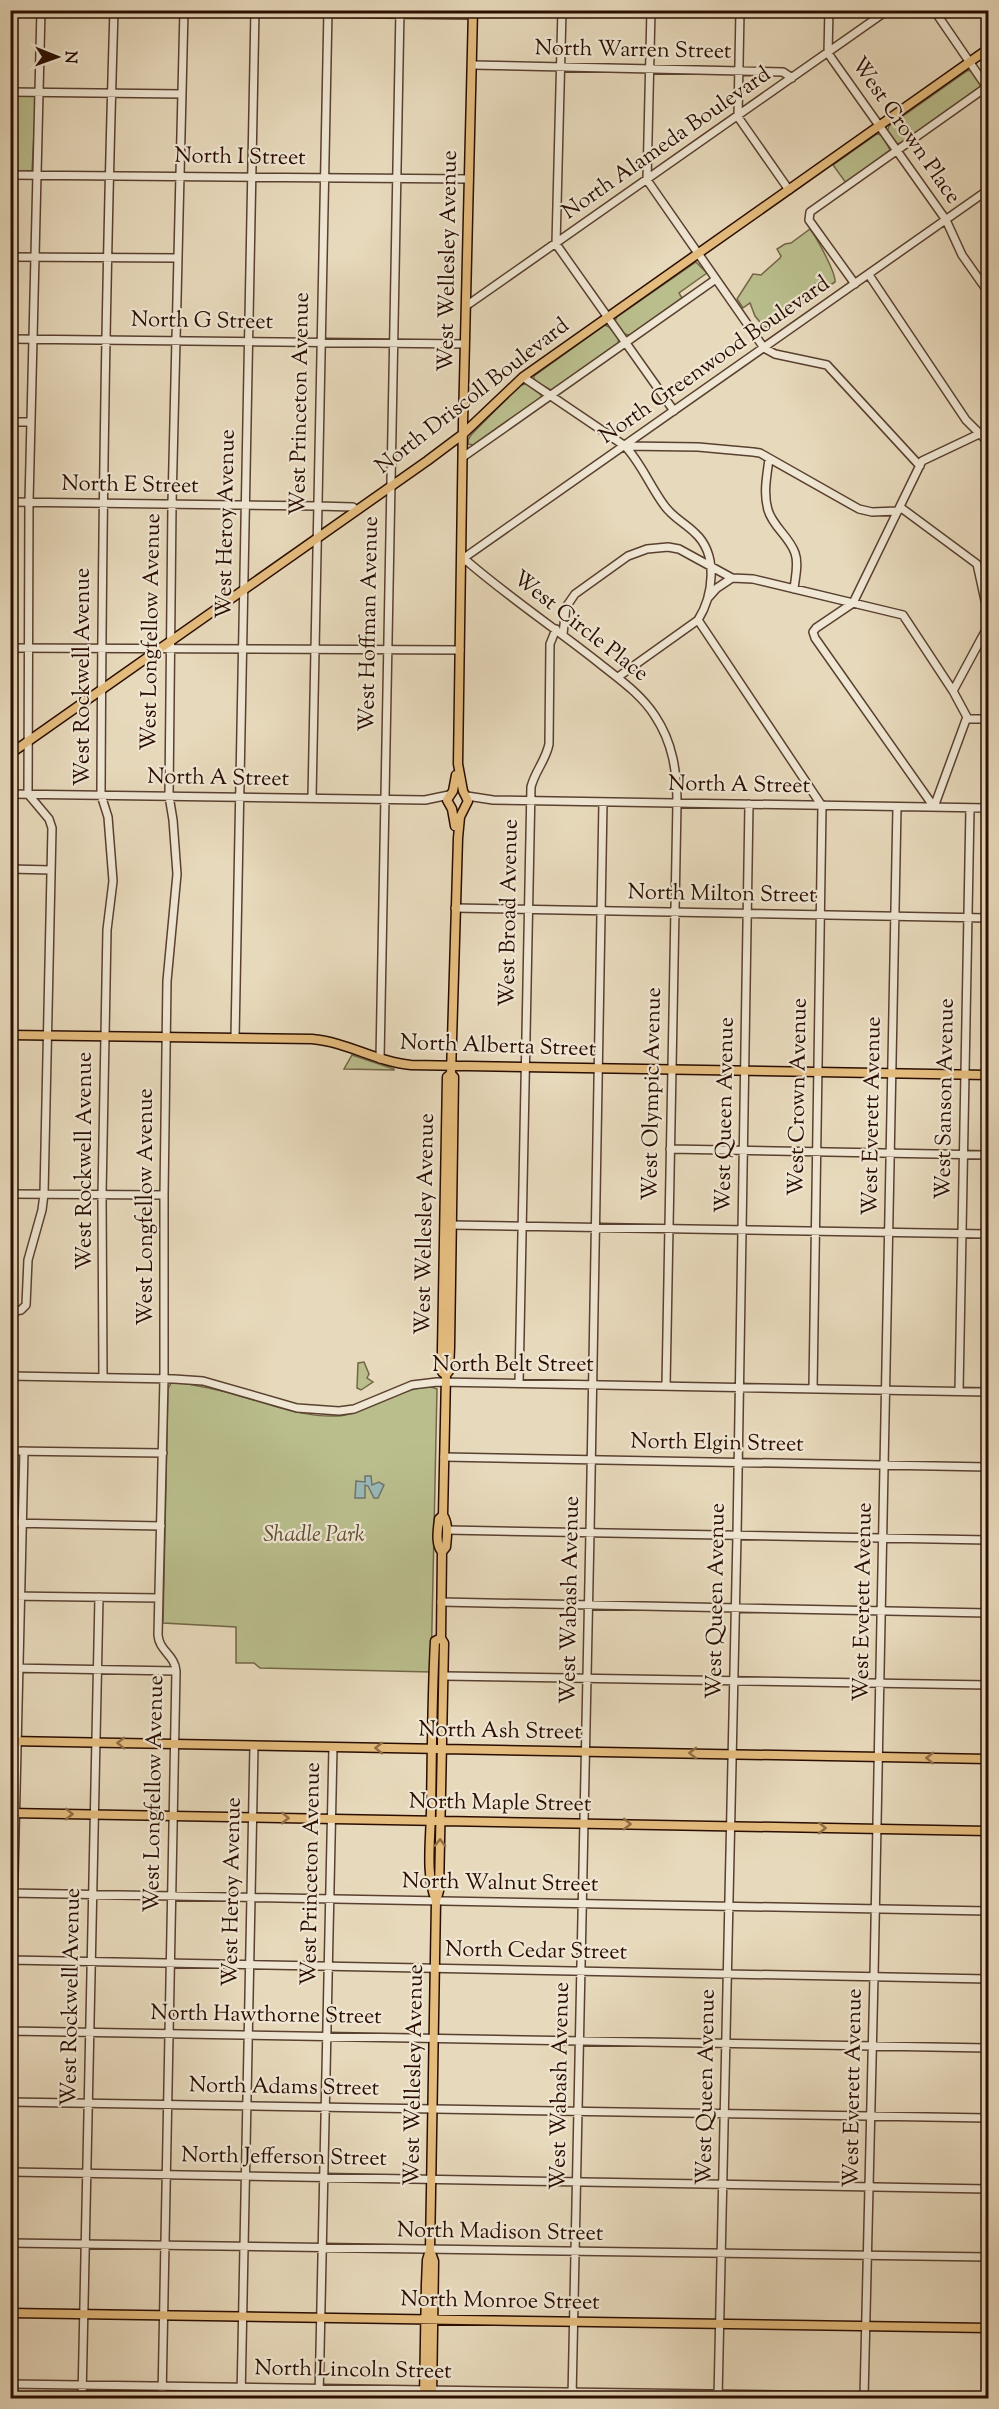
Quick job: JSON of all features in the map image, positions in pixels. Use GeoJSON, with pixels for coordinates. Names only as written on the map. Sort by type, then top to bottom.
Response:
{"type":"FeatureCollection","features":[{"type":"Feature","properties":{"kind":"main road","name":"West Wellesley Avenue"},"geometry":{"type":"LineString","coordinates":[[458,838],[447,800],[458,764],[473,13]]}},
{"type":"Feature","properties":{"kind":"main road","name":"North Driscoll Boulevard"},"geometry":{"type":"LineString","coordinates":[[10,754],[167,646],[463,434],[523,376],[988,49]]}},
{"type":"Feature","properties":{"kind":"main road","name":"West Wellesley Avenue"},"geometry":{"type":"LineString","coordinates":[[429,2319],[426,2277],[430,2250],[436,1901],[439,1891],[432,1748],[442,1552],[446,1547],[447,1530],[447,1521],[443,1515],[452,1224],[454,1077],[451,1070],[458,838],[465,794],[458,764]]}},
{"type":"Feature","properties":{"kind":"main road"},"geometry":{"type":"LineString","coordinates":[[451,793],[465,794]]}},
{"type":"Feature","properties":{"kind":"main road"},"geometry":{"type":"LineString","coordinates":[[450,807],[464,807]]}},
{"type":"Feature","properties":{"kind":"main road","name":"North Alberta Street"},"geometry":{"type":"LineString","coordinates":[[10,1035],[324,1040],[380,1059],[451,1070],[525,1067],[988,1075]]}},
{"type":"Feature","properties":{"kind":"main road","name":"West Wellesley Avenue"},"geometry":{"type":"LineString","coordinates":[[446,1379],[442,1372],[445,1186],[447,1077],[451,1070]]}},
{"type":"Feature","properties":{"kind":"main road"},"geometry":{"type":"LineString","coordinates":[[452,1210],[445,1186],[453,1168]]}},
{"type":"Feature","properties":{"kind":"main road","name":"West Wellesley Avenue"},"geometry":{"type":"LineString","coordinates":[[442,1552],[438,1548],[438,1534],[439,1519],[443,1515]]}},
{"type":"Feature","properties":{"kind":"main road","name":"West Wellesley Avenue"},"geometry":{"type":"LineString","coordinates":[[435,1821],[442,1748],[444,1676],[444,1643],[438,1640]]}},
{"type":"Feature","properties":{"kind":"main road","name":"North Ash Street"},"geometry":{"type":"LineString","coordinates":[[14,1741],[988,1759]]}},
{"type":"Feature","properties":{"kind":"main road","name":"North Maple Street"},"geometry":{"type":"LineString","coordinates":[[13,1813],[988,1831]]}},
{"type":"Feature","properties":{"kind":"main road","name":"West Wellesley Avenue"},"geometry":{"type":"LineString","coordinates":[[428,2394],[429,2319],[434,2261],[430,2250]]}},
{"type":"Feature","properties":{"kind":"main road","name":"North Monroe Street"},"geometry":{"type":"LineString","coordinates":[[10,2313],[988,2328]]}},
{"type":"Feature","properties":{"kind":"street"},"geometry":{"type":"LineString","coordinates":[[10,1312],[23,1309],[26,1302],[28,1260],[42,1210],[44,1194],[51,828],[49,819],[28,794],[29,502],[43,10],[473,13]]}},
{"type":"Feature","properties":{"kind":"street"},"geometry":{"type":"LineString","coordinates":[[562,10],[556,244],[674,411]]}},
{"type":"Feature","properties":{"kind":"street"},"geometry":{"type":"LineString","coordinates":[[651,10],[646,180],[764,348],[775,354],[827,364],[920,466]]}},
{"type":"Feature","properties":{"kind":"street"},"geometry":{"type":"LineString","coordinates":[[740,10],[738,117],[789,190]]}},
{"type":"Feature","properties":{"kind":"street"},"geometry":{"type":"LineString","coordinates":[[828,53],[829,10]]}},
{"type":"Feature","properties":{"kind":"street","name":"North Alameda Boulevard"},"geometry":{"type":"LineString","coordinates":[[466,306],[888,10]]}},
{"type":"Feature","properties":{"kind":"street"},"geometry":{"type":"LineString","coordinates":[[855,284],[809,220],[809,215],[988,87],[934,10]]}},
{"type":"Feature","properties":{"kind":"street","name":"West Rockwell Avenue"},"geometry":{"type":"LineString","coordinates":[[104,1377],[102,1195],[107,930],[113,881],[111,837],[101,795],[101,648],[114,11]]}},
{"type":"Feature","properties":{"kind":"street","name":"West Longfellow Avenue"},"geometry":{"type":"LineString","coordinates":[[162,2398],[176,1671],[174,1659],[164,1650],[158,1640],[164,1378],[166,1037],[168,964],[177,874],[169,796],[167,646],[184,11]]}},
{"type":"Feature","properties":{"kind":"street","name":"West Heroy Avenue"},"geometry":{"type":"LineString","coordinates":[[235,1038],[255,11]]}},
{"type":"Feature","properties":{"kind":"street","name":"West Princeton Avenue"},"geometry":{"type":"LineString","coordinates":[[312,798],[328,12]]}},
{"type":"Feature","properties":{"kind":"street","name":"West Hoffman Avenue"},"geometry":{"type":"LineString","coordinates":[[380,1059],[389,487],[400,12]]}},
{"type":"Feature","properties":{"kind":"street","name":"West Crown Place"},"geometry":{"type":"LineString","coordinates":[[828,53],[946,220],[962,255],[988,292]]}},
{"type":"Feature","properties":{"kind":"street","name":"North Warren Street"},"geometry":{"type":"LineString","coordinates":[[472,65],[783,72],[792,78]]}},
{"type":"Feature","properties":{"kind":"street"},"geometry":{"type":"LineString","coordinates":[[10,92],[182,94]]}},
{"type":"Feature","properties":{"kind":"street","name":"North I Street"},"geometry":{"type":"LineString","coordinates":[[10,175],[469,179]]}},
{"type":"Feature","properties":{"kind":"street","name":"North Greenwood Boulevard"},"geometry":{"type":"LineString","coordinates":[[461,560],[988,190]]}},
{"type":"Feature","properties":{"kind":"street"},"geometry":{"type":"LineString","coordinates":[[10,257],[178,258]]}},
{"type":"Feature","properties":{"kind":"street"},"geometry":{"type":"LineString","coordinates":[[868,275],[966,420],[988,442]]}},
{"type":"Feature","properties":{"kind":"street","name":"North Driscoll Boulevard"},"geometry":{"type":"LineString","coordinates":[[463,457],[716,279]]}},
{"type":"Feature","properties":{"kind":"street","name":"North G Street"},"geometry":{"type":"LineString","coordinates":[[10,339],[465,344]]}},
{"type":"Feature","properties":{"kind":"street"},"geometry":{"type":"LineString","coordinates":[[523,376],[625,446],[633,454],[668,510],[697,534],[704,543],[710,565],[709,597]]}},
{"type":"Feature","properties":{"kind":"street"},"geometry":{"type":"LineString","coordinates":[[10,422],[31,422]]}},
{"type":"Feature","properties":{"kind":"street"},"geometry":{"type":"LineString","coordinates":[[934,807],[814,635],[816,628],[853,603],[924,459],[979,434]]}},
{"type":"Feature","properties":{"kind":"street"},"geometry":{"type":"LineString","coordinates":[[625,446],[699,447],[753,452],[859,509],[872,512],[899,509],[977,564],[988,614]]}},
{"type":"Feature","properties":{"kind":"street"},"geometry":{"type":"LineString","coordinates":[[769,459],[766,486],[768,508],[776,526],[795,552],[797,568],[794,589]]}},
{"type":"Feature","properties":{"kind":"street","name":"North E Street"},"geometry":{"type":"LineString","coordinates":[[10,502],[317,506],[353,507],[356,510]]}},
{"type":"Feature","properties":{"kind":"street","name":"West Broad Avenue"},"geometry":{"type":"LineString","coordinates":[[519,1383],[530,801],[532,779],[545,758],[549,744],[550,644],[560,632],[570,599],[638,552],[668,547],[688,553],[732,578]]}},
{"type":"Feature","properties":{"kind":"street","name":"West Circle Place"},"geometry":{"type":"LineString","coordinates":[[461,560],[468,562],[560,632],[618,677],[646,703],[664,732],[675,766],[677,803]]}},
{"type":"Feature","properties":{"kind":"street"},"geometry":{"type":"LineString","coordinates":[[618,677],[698,620],[709,597],[724,582],[732,578],[753,579],[905,616],[953,691],[967,718],[934,807]]}},
{"type":"Feature","properties":{"kind":"street"},"geometry":{"type":"LineString","coordinates":[[698,620],[822,806]]}},
{"type":"Feature","properties":{"kind":"street"},"geometry":{"type":"LineString","coordinates":[[953,691],[988,629]]}},
{"type":"Feature","properties":{"kind":"street"},"geometry":{"type":"LineString","coordinates":[[10,648],[167,646],[459,650]]}},
{"type":"Feature","properties":{"kind":"street"},"geometry":{"type":"LineString","coordinates":[[967,718],[988,719]]}},
{"type":"Feature","properties":{"kind":"street","name":"North A Street"},"geometry":{"type":"LineString","coordinates":[[426,800],[451,793]]}},
{"type":"Feature","properties":{"kind":"street","name":"North A Street"},"geometry":{"type":"LineString","coordinates":[[10,794],[426,800],[450,807]]}},
{"type":"Feature","properties":{"kind":"street","name":"North A Street"},"geometry":{"type":"LineString","coordinates":[[465,794],[488,800],[988,808]]}},
{"type":"Feature","properties":{"kind":"street","name":"North A Street"},"geometry":{"type":"LineString","coordinates":[[464,807],[488,800]]}},
{"type":"Feature","properties":{"kind":"street","name":"West Wabash Avenue"},"geometry":{"type":"LineString","coordinates":[[572,2396],[603,802]]}},
{"type":"Feature","properties":{"kind":"street","name":"West Olympic Avenue"},"geometry":{"type":"LineString","coordinates":[[666,1386],[677,803]]}},
{"type":"Feature","properties":{"kind":"street","name":"West Queen Avenue"},"geometry":{"type":"LineString","coordinates":[[718,2397],[737,1535],[749,804]]}},
{"type":"Feature","properties":{"kind":"street","name":"West Crown Avenue"},"geometry":{"type":"LineString","coordinates":[[813,1388],[822,806]]}},
{"type":"Feature","properties":{"kind":"street","name":"West Everett Avenue"},"geometry":{"type":"LineString","coordinates":[[864,2398],[876,1909],[897,807]]}},
{"type":"Feature","properties":{"kind":"street","name":"West Sanson Avenue"},"geometry":{"type":"LineString","coordinates":[[959,1391],[970,808]]}},
{"type":"Feature","properties":{"kind":"street"},"geometry":{"type":"LineString","coordinates":[[10,869],[51,870]]}},
{"type":"Feature","properties":{"kind":"street","name":"North Milton Street"},"geometry":{"type":"LineString","coordinates":[[456,908],[988,918]]}},
{"type":"Feature","properties":{"kind":"street"},"geometry":{"type":"LineString","coordinates":[[670,1149],[988,1155]]}},
{"type":"Feature","properties":{"kind":"street"},"geometry":{"type":"LineString","coordinates":[[10,1194],[164,1195]]}},
{"type":"Feature","properties":{"kind":"street"},"geometry":{"type":"LineString","coordinates":[[452,1224],[988,1234]]}},
{"type":"Feature","properties":{"kind":"street","name":"North Belt Street"},"geometry":{"type":"LineString","coordinates":[[10,1376],[164,1378],[203,1381],[297,1408],[339,1411],[354,1409],[412,1385],[446,1379],[593,1385],[988,1392]]}},
{"type":"Feature","properties":{"kind":"street"},"geometry":{"type":"LineString","coordinates":[[10,1450],[163,1453]]}},
{"type":"Feature","properties":{"kind":"street"},"geometry":{"type":"LineString","coordinates":[[10,2046],[14,1668],[20,1596],[24,1451]]}},
{"type":"Feature","properties":{"kind":"street","name":"North Elgin Street"},"geometry":{"type":"LineString","coordinates":[[444,1457],[988,1467]]}},
{"type":"Feature","properties":{"kind":"street"},"geometry":{"type":"LineString","coordinates":[[10,1523],[161,1526]]}},
{"type":"Feature","properties":{"kind":"street"},"geometry":{"type":"LineString","coordinates":[[447,1530],[988,1540]]}},
{"type":"Feature","properties":{"kind":"street"},"geometry":{"type":"LineString","coordinates":[[10,1596],[159,1598]]}},
{"type":"Feature","properties":{"kind":"street","name":"West Rockwell Avenue"},"geometry":{"type":"LineString","coordinates":[[82,2398],[99,1597]]}},
{"type":"Feature","properties":{"kind":"street"},"geometry":{"type":"LineString","coordinates":[[441,1602],[988,1613]]}},
{"type":"Feature","properties":{"kind":"street"},"geometry":{"type":"LineString","coordinates":[[14,1668],[176,1671]]}},
{"type":"Feature","properties":{"kind":"street"},"geometry":{"type":"LineString","coordinates":[[444,1676],[988,1685]]}},
{"type":"Feature","properties":{"kind":"street","name":"West Heroy Avenue"},"geometry":{"type":"LineString","coordinates":[[241,2398],[254,1746]]}},
{"type":"Feature","properties":{"kind":"street","name":"West Princeton Avenue"},"geometry":{"type":"LineString","coordinates":[[319,2398],[333,1747]]}},
{"type":"Feature","properties":{"kind":"street","name":"North Walnut Street"},"geometry":{"type":"LineString","coordinates":[[12,1893],[988,1911]]}},
{"type":"Feature","properties":{"kind":"street","name":"North Cedar Street"},"geometry":{"type":"LineString","coordinates":[[11,1960],[988,1979]]}},
{"type":"Feature","properties":{"kind":"street","name":"North Hawthorne Street"},"geometry":{"type":"LineString","coordinates":[[11,2031],[248,2033],[988,2048]]}},
{"type":"Feature","properties":{"kind":"street","name":"North Adams Street"},"geometry":{"type":"LineString","coordinates":[[10,2102],[246,2104],[988,2118]]}},
{"type":"Feature","properties":{"kind":"street","name":"North Jefferson Street"},"geometry":{"type":"LineString","coordinates":[[10,2172],[988,2189]]}},
{"type":"Feature","properties":{"kind":"street","name":"North Madison Street"},"geometry":{"type":"LineString","coordinates":[[10,2243],[988,2258]]}},
{"type":"Feature","properties":{"kind":"street","name":"North Lincoln Street"},"geometry":{"type":"LineString","coordinates":[[10,2384],[162,2385],[428,2394],[983,2398]]}},
{"type":"Feature","properties":{"kind":"green space"},"geometry":{"type":"Polygon","coordinates":[[[971,70],[981,83],[980,88],[901,143],[896,144],[887,132],[889,126],[971,70]]]}},
{"type":"Feature","properties":{"kind":"green space"},"geometry":{"type":"Polygon","coordinates":[[[11,95],[36,96],[32,171],[11,171],[11,95]]]}},
{"type":"Feature","properties":{"kind":"green space"},"geometry":{"type":"Polygon","coordinates":[[[877,134],[882,135],[890,150],[846,183],[833,165],[877,134]]]}},
{"type":"Feature","properties":{"kind":"green space"},"geometry":{"type":"Polygon","coordinates":[[[810,229],[821,247],[835,282],[773,322],[770,327],[764,327],[755,316],[750,303],[743,308],[737,299],[753,274],[761,275],[780,258],[777,249],[791,243],[810,229]]]}},
{"type":"Feature","properties":{"kind":"green space"},"geometry":{"type":"Polygon","coordinates":[[[696,262],[707,273],[679,293],[682,298],[630,335],[623,334],[615,321],[617,317],[696,262]]]}},
{"type":"Feature","properties":{"kind":"green space"},"geometry":{"type":"Polygon","coordinates":[[[605,325],[619,338],[618,343],[551,390],[534,381],[534,376],[605,325]]]}},
{"type":"Feature","properties":{"kind":"green space"},"geometry":{"type":"Polygon","coordinates":[[[527,384],[541,395],[541,398],[474,445],[468,444],[471,435],[520,385],[527,384]]]}},
{"type":"Feature","properties":{"kind":"green space"},"geometry":{"type":"Polygon","coordinates":[[[352,1055],[394,1069],[394,1070],[344,1069],[352,1055]]]}},
{"type":"Feature","properties":{"kind":"green space"},"geometry":{"type":"Polygon","coordinates":[[[364,1362],[369,1374],[367,1378],[373,1382],[361,1390],[357,1388],[358,1363],[364,1362]]]}},
{"type":"Feature","properties":{"kind":"green space","name":"Shadle Park"},"geometry":{"type":"Polygon","coordinates":[[[171,1383],[220,1390],[286,1410],[320,1416],[349,1414],[417,1388],[437,1389],[431,1672],[260,1668],[254,1663],[236,1663],[236,1627],[163,1623],[168,1389],[171,1383]]]}},
{"type":"Feature","properties":{"kind":"water"},"geometry":{"type":"Polygon","coordinates":[[[365,1476],[371,1476],[372,1485],[379,1482],[384,1485],[378,1498],[374,1498],[368,1486],[365,1485],[365,1498],[355,1498],[356,1481],[365,1482],[365,1476]]]}}]}
